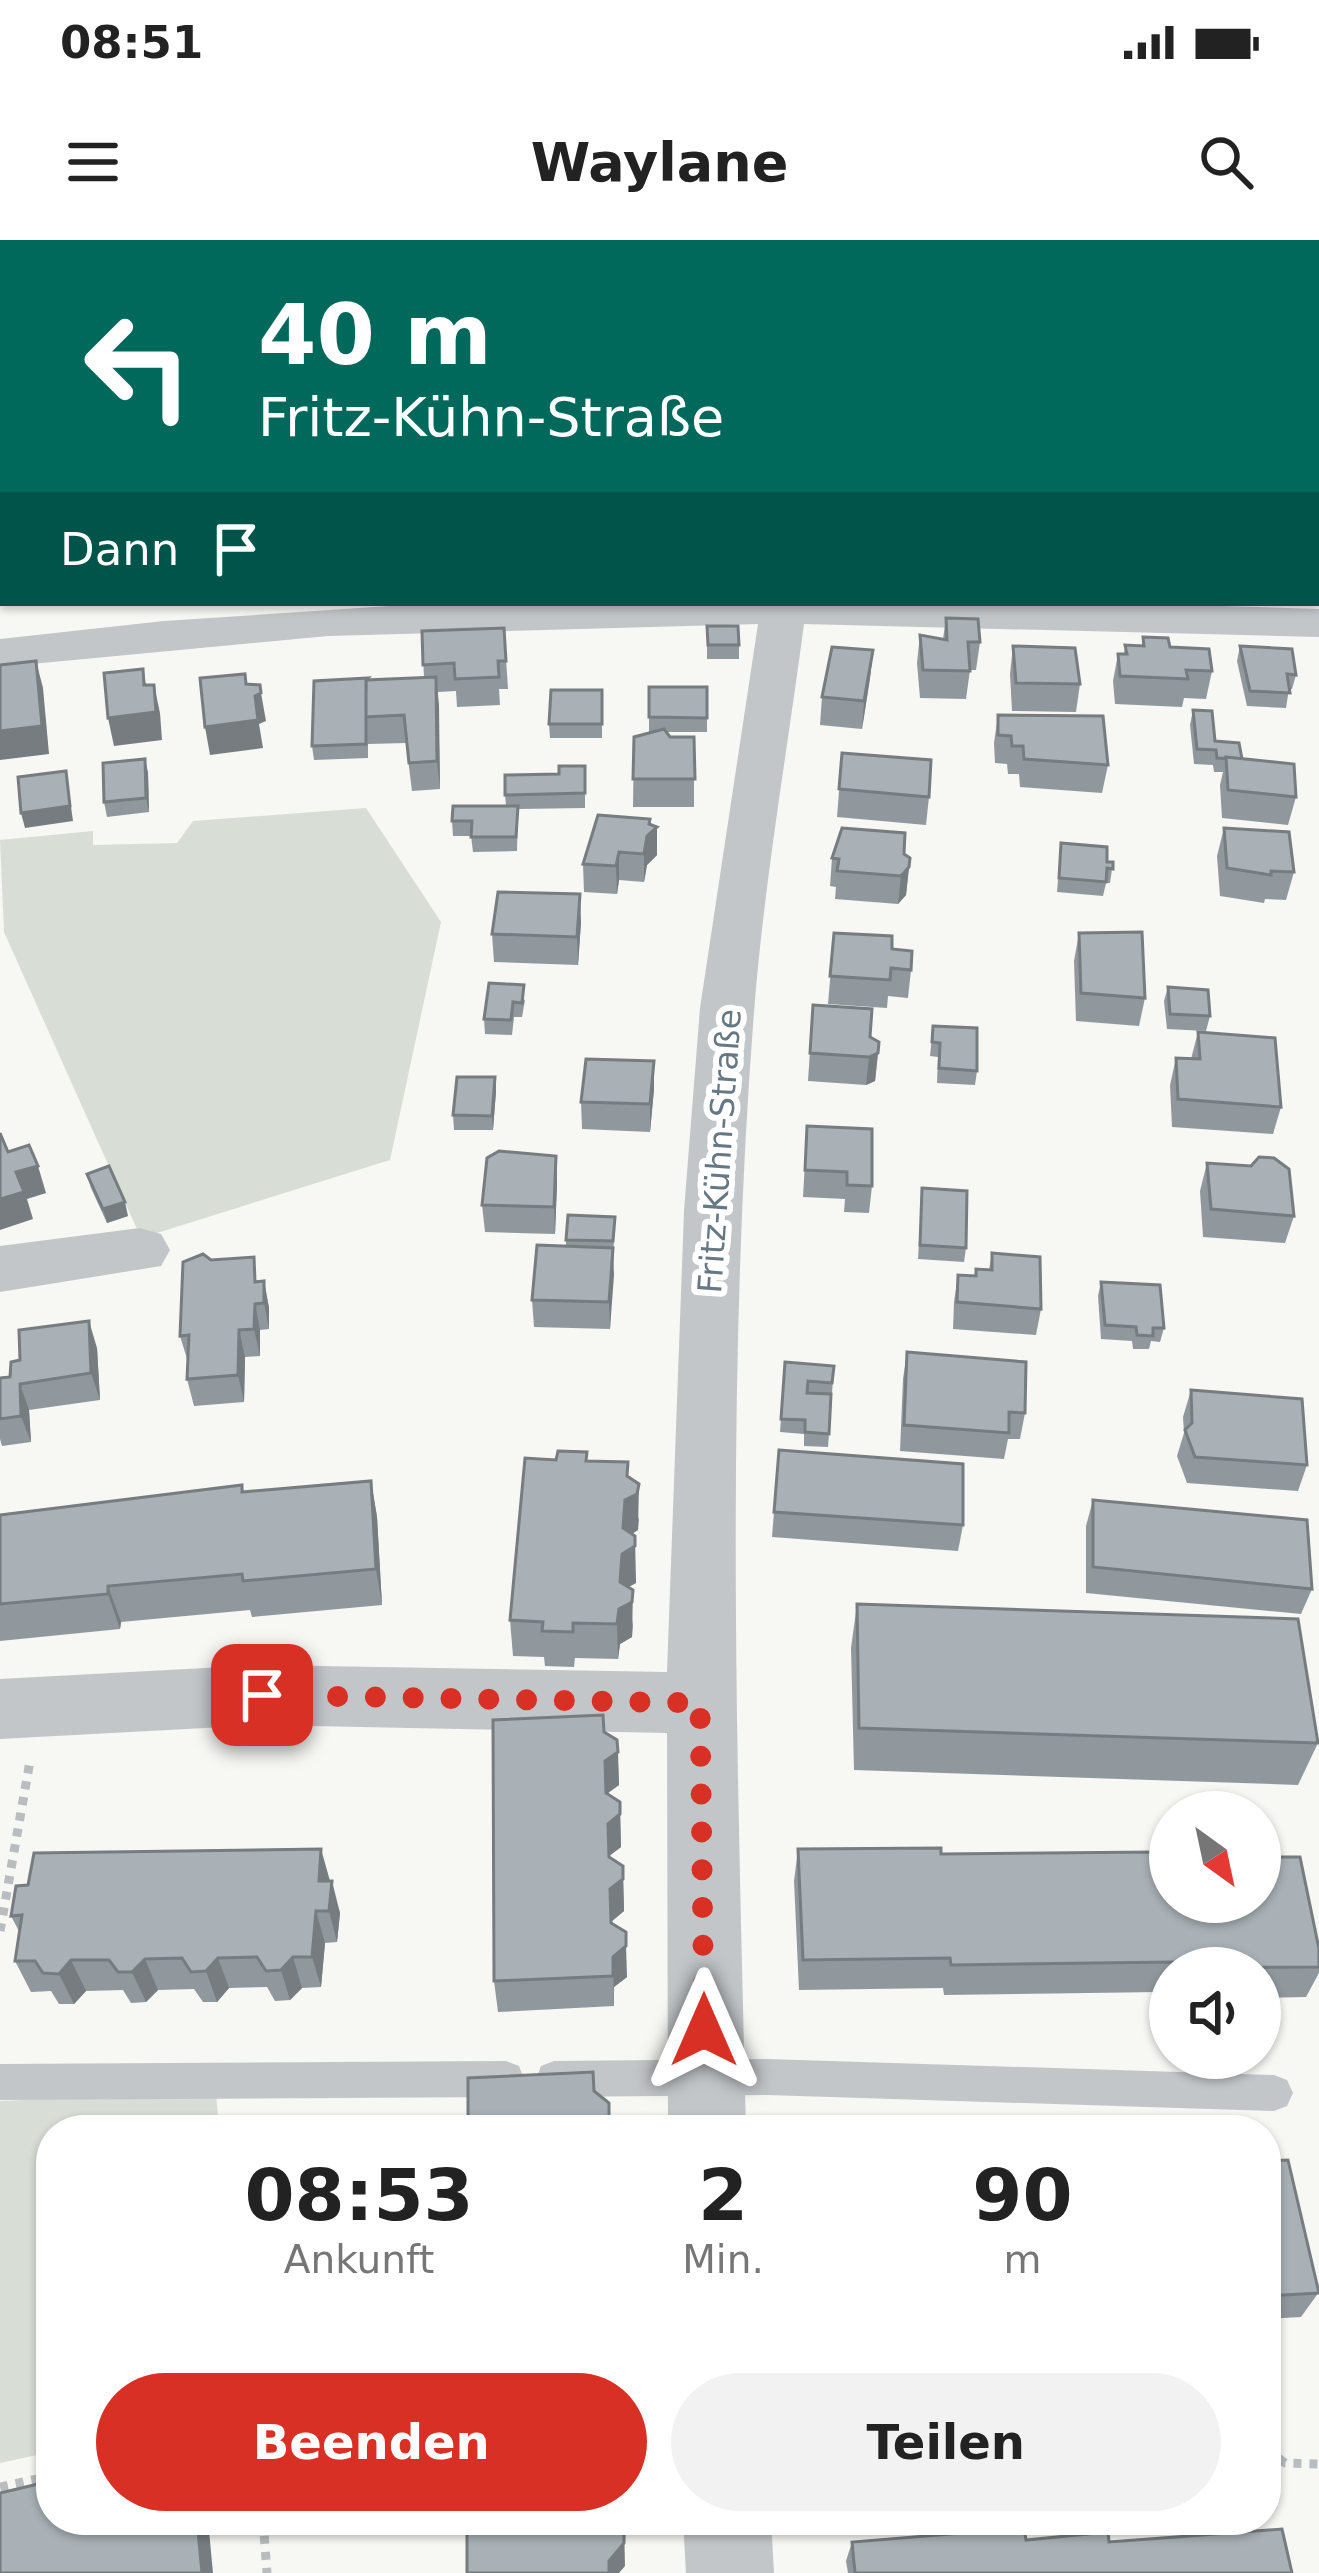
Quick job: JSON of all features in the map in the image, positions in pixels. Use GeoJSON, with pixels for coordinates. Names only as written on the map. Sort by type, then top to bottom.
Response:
{"type":"FeatureCollection","features":[{"type":"Feature","properties":{"kind":"street"},"geometry":{"type":"LineString","coordinates":[[0,653],[177,632],[340,622],[783,607],[1319,623]]}},
{"type":"Feature","properties":{"kind":"street","name":"Fritz-Kühn-Straße"},"geometry":{"type":"LineString","coordinates":[[705,2104],[700,1703],[713,1210],[727,1008],[783,607]]}},
{"type":"Feature","properties":{"kind":"street"},"geometry":{"type":"LineString","coordinates":[[0,1269],[140,1250]]}},
{"type":"Feature","properties":{"kind":"street"},"geometry":{"type":"LineString","coordinates":[[20,1707],[262,1695],[700,1703]]}},
{"type":"Feature","properties":{"kind":"street"},"geometry":{"type":"LineString","coordinates":[[728,2535],[730,2573]]}},
{"type":"Feature","properties":{"kind":"lane"},"geometry":{"type":"LineString","coordinates":[[0,2082],[705,2104],[1274,2093]]}},
{"type":"Feature","properties":{"kind":"path"},"geometry":{"type":"LineString","coordinates":[[0,1931],[20,1707]]}},
{"type":"Feature","properties":{"kind":"path"},"geometry":{"type":"LineString","coordinates":[[1281,2460],[1319,2464]]}},
{"type":"Feature","properties":{"kind":"path"},"geometry":{"type":"LineString","coordinates":[[0,2487],[36,2479]]}},
{"type":"Feature","properties":{"kind":"path"},"geometry":{"type":"LineString","coordinates":[[264,2535],[267,2573]]}},
{"type":"Feature","properties":{"kind":"shaded area"},"geometry":{"type":"Polygon","coordinates":[[[366,808],[441,922],[390,1160],[141,1238],[4,932],[0,840],[93,831],[93,845],[177,843],[193,821],[366,808]]]}},
{"type":"Feature","properties":{"kind":"shaded area"},"geometry":{"type":"Polygon","coordinates":[[[216,2092],[218,2115],[36,2115],[36,2455],[0,2463],[0,2101],[216,2092]]]}},
{"type":"Feature","properties":{"kind":"building"},"geometry":{"type":"Polygon","coordinates":[[[946,618],[978,619],[980,642],[968,642],[970,671],[923,670],[920,635],[947,640],[946,618]]]}},
{"type":"Feature","properties":{"kind":"building"},"geometry":{"type":"Polygon","coordinates":[[[707,626],[738,626],[739,645],[708,645],[707,626]]]}},
{"type":"Feature","properties":{"kind":"building"},"geometry":{"type":"Polygon","coordinates":[[[504,628],[506,661],[498,661],[499,677],[455,679],[454,663],[423,665],[422,631],[504,628]]]}},
{"type":"Feature","properties":{"kind":"building"},"geometry":{"type":"Polygon","coordinates":[[[1143,637],[1168,638],[1170,647],[1209,649],[1212,671],[1186,670],[1188,679],[1120,676],[1118,654],[1127,654],[1125,645],[1144,646],[1143,637]]]}},
{"type":"Feature","properties":{"kind":"building"},"geometry":{"type":"Polygon","coordinates":[[[1013,646],[1075,648],[1080,684],[1016,683],[1013,646]]]}},
{"type":"Feature","properties":{"kind":"building"},"geometry":{"type":"Polygon","coordinates":[[[1240,646],[1292,649],[1296,675],[1287,674],[1290,693],[1250,691],[1240,646]]]}},
{"type":"Feature","properties":{"kind":"building"},"geometry":{"type":"Polygon","coordinates":[[[832,647],[873,650],[864,701],[822,697],[832,647]]]}},
{"type":"Feature","properties":{"kind":"building"},"geometry":{"type":"Polygon","coordinates":[[[36,661],[42,726],[0,731],[0,665],[36,661]]]}},
{"type":"Feature","properties":{"kind":"building"},"geometry":{"type":"Polygon","coordinates":[[[143,669],[144,685],[154,685],[156,712],[108,718],[104,673],[143,669]]]}},
{"type":"Feature","properties":{"kind":"building"},"geometry":{"type":"Polygon","coordinates":[[[245,674],[246,684],[260,685],[261,693],[255,696],[258,720],[205,727],[200,678],[245,674]]]}},
{"type":"Feature","properties":{"kind":"building"},"geometry":{"type":"Polygon","coordinates":[[[436,677],[437,761],[409,763],[404,715],[365,717],[366,680],[436,677]]]}},
{"type":"Feature","properties":{"kind":"building"},"geometry":{"type":"Polygon","coordinates":[[[368,678],[366,744],[312,746],[314,681],[368,678]]]}},
{"type":"Feature","properties":{"kind":"building"},"geometry":{"type":"Polygon","coordinates":[[[649,687],[707,687],[707,718],[649,717],[649,687]]]}},
{"type":"Feature","properties":{"kind":"building"},"geometry":{"type":"Polygon","coordinates":[[[551,690],[602,690],[602,724],[549,724],[551,690]]]}},
{"type":"Feature","properties":{"kind":"building"},"geometry":{"type":"Polygon","coordinates":[[[1193,710],[1212,711],[1215,741],[1239,743],[1242,759],[1217,758],[1216,750],[1197,749],[1193,710]]]}},
{"type":"Feature","properties":{"kind":"building"},"geometry":{"type":"Polygon","coordinates":[[[998,715],[1103,716],[1108,765],[1024,759],[1023,746],[1012,746],[1011,736],[998,735],[998,715]]]}},
{"type":"Feature","properties":{"kind":"building"},"geometry":{"type":"Polygon","coordinates":[[[664,729],[670,737],[694,737],[695,779],[633,779],[634,737],[664,729]]]}},
{"type":"Feature","properties":{"kind":"building"},"geometry":{"type":"Polygon","coordinates":[[[842,753],[931,760],[929,797],[839,789],[842,753]]]}},
{"type":"Feature","properties":{"kind":"building"},"geometry":{"type":"Polygon","coordinates":[[[1226,757],[1294,764],[1296,797],[1228,790],[1226,757]]]}},
{"type":"Feature","properties":{"kind":"building"},"geometry":{"type":"Polygon","coordinates":[[[145,759],[146,798],[104,802],[103,763],[145,759]]]}},
{"type":"Feature","properties":{"kind":"building"},"geometry":{"type":"Polygon","coordinates":[[[559,766],[585,766],[585,793],[505,795],[505,775],[559,774],[559,766]]]}},
{"type":"Feature","properties":{"kind":"building"},"geometry":{"type":"Polygon","coordinates":[[[66,771],[70,806],[21,813],[18,777],[66,771]]]}},
{"type":"Feature","properties":{"kind":"building"},"geometry":{"type":"Polygon","coordinates":[[[453,806],[518,806],[516,837],[471,837],[472,821],[452,821],[453,806]]]}},
{"type":"Feature","properties":{"kind":"building"},"geometry":{"type":"Polygon","coordinates":[[[598,815],[650,819],[649,824],[657,827],[647,836],[644,854],[619,852],[616,866],[583,864],[598,815]]]}},
{"type":"Feature","properties":{"kind":"building"},"geometry":{"type":"Polygon","coordinates":[[[842,828],[905,833],[909,867],[901,876],[837,871],[839,859],[832,858],[842,828]]]}},
{"type":"Feature","properties":{"kind":"building"},"geometry":{"type":"Polygon","coordinates":[[[1224,828],[1289,832],[1294,872],[1271,871],[1271,875],[1227,868],[1224,828]]]}},
{"type":"Feature","properties":{"kind":"building"},"geometry":{"type":"Polygon","coordinates":[[[1061,843],[1107,847],[1107,862],[1113,862],[1113,869],[1107,868],[1106,882],[1059,878],[1061,843]]]}},
{"type":"Feature","properties":{"kind":"building"},"geometry":{"type":"Polygon","coordinates":[[[498,892],[580,894],[577,937],[492,934],[498,892]]]}},
{"type":"Feature","properties":{"kind":"building"},"geometry":{"type":"Polygon","coordinates":[[[1142,932],[1145,998],[1081,993],[1079,933],[1142,932]]]}},
{"type":"Feature","properties":{"kind":"building"},"geometry":{"type":"Polygon","coordinates":[[[834,933],[892,936],[892,949],[912,951],[911,970],[891,968],[890,980],[830,976],[834,933]]]}},
{"type":"Feature","properties":{"kind":"building"},"geometry":{"type":"Polygon","coordinates":[[[489,983],[524,985],[522,1003],[513,1002],[511,1020],[484,1019],[489,983]]]}},
{"type":"Feature","properties":{"kind":"building"},"geometry":{"type":"Polygon","coordinates":[[[1168,987],[1208,990],[1210,1016],[1170,1014],[1168,987]]]}},
{"type":"Feature","properties":{"kind":"building"},"geometry":{"type":"Polygon","coordinates":[[[813,1005],[872,1009],[870,1037],[879,1042],[878,1053],[869,1057],[810,1053],[813,1005]]]}},
{"type":"Feature","properties":{"kind":"building"},"geometry":{"type":"Polygon","coordinates":[[[933,1026],[977,1028],[977,1071],[939,1068],[940,1043],[932,1042],[933,1026]]]}},
{"type":"Feature","properties":{"kind":"building"},"geometry":{"type":"Polygon","coordinates":[[[1198,1032],[1275,1038],[1281,1107],[1178,1099],[1176,1058],[1200,1059],[1198,1032]]]}},
{"type":"Feature","properties":{"kind":"building"},"geometry":{"type":"Polygon","coordinates":[[[586,1059],[654,1061],[650,1104],[581,1102],[586,1059]]]}},
{"type":"Feature","properties":{"kind":"building"},"geometry":{"type":"Polygon","coordinates":[[[457,1077],[495,1077],[492,1116],[453,1115],[457,1077]]]}},
{"type":"Feature","properties":{"kind":"building"},"geometry":{"type":"Polygon","coordinates":[[[807,1126],[872,1129],[872,1186],[847,1185],[847,1172],[805,1170],[807,1126]]]}},
{"type":"Feature","properties":{"kind":"building"},"geometry":{"type":"Polygon","coordinates":[[[0,1133],[8,1152],[29,1145],[38,1166],[16,1172],[24,1192],[0,1199],[0,1133]]]}},
{"type":"Feature","properties":{"kind":"building"},"geometry":{"type":"Polygon","coordinates":[[[499,1151],[556,1156],[554,1207],[482,1205],[487,1158],[499,1151]]]}},
{"type":"Feature","properties":{"kind":"building"},"geometry":{"type":"Polygon","coordinates":[[[1259,1157],[1274,1158],[1289,1169],[1294,1216],[1211,1209],[1207,1163],[1251,1166],[1259,1157]]]}},
{"type":"Feature","properties":{"kind":"building"},"geometry":{"type":"Polygon","coordinates":[[[109,1166],[125,1202],[103,1209],[87,1174],[109,1166]]]}},
{"type":"Feature","properties":{"kind":"building"},"geometry":{"type":"Polygon","coordinates":[[[922,1188],[967,1191],[966,1248],[920,1245],[922,1188]]]}},
{"type":"Feature","properties":{"kind":"building"},"geometry":{"type":"Polygon","coordinates":[[[568,1215],[615,1217],[613,1241],[566,1240],[568,1215]]]}},
{"type":"Feature","properties":{"kind":"building"},"geometry":{"type":"Polygon","coordinates":[[[537,1245],[613,1248],[609,1302],[532,1300],[537,1245]]]}},
{"type":"Feature","properties":{"kind":"building"},"geometry":{"type":"Polygon","coordinates":[[[992,1253],[1040,1257],[1041,1309],[957,1302],[958,1275],[976,1276],[976,1269],[992,1270],[992,1253]]]}},
{"type":"Feature","properties":{"kind":"building"},"geometry":{"type":"Polygon","coordinates":[[[203,1254],[211,1260],[254,1257],[255,1282],[264,1281],[264,1303],[255,1304],[254,1329],[239,1330],[238,1375],[187,1379],[189,1335],[180,1336],[183,1262],[203,1254]]]}},
{"type":"Feature","properties":{"kind":"building"},"geometry":{"type":"Polygon","coordinates":[[[1101,1282],[1160,1285],[1164,1328],[1153,1328],[1153,1336],[1137,1335],[1136,1327],[1105,1325],[1101,1282]]]}},
{"type":"Feature","properties":{"kind":"building"},"geometry":{"type":"Polygon","coordinates":[[[89,1321],[91,1373],[20,1384],[21,1416],[0,1419],[0,1378],[10,1377],[11,1362],[20,1360],[19,1330],[89,1321]]]}},
{"type":"Feature","properties":{"kind":"building"},"geometry":{"type":"Polygon","coordinates":[[[907,1352],[1026,1362],[1025,1413],[1009,1412],[1009,1433],[904,1425],[907,1352]]]}},
{"type":"Feature","properties":{"kind":"building"},"geometry":{"type":"Polygon","coordinates":[[[785,1362],[834,1366],[832,1383],[808,1381],[807,1393],[831,1394],[829,1434],[805,1432],[805,1420],[781,1419],[785,1362]]]}},
{"type":"Feature","properties":{"kind":"building"},"geometry":{"type":"Polygon","coordinates":[[[1191,1390],[1302,1399],[1307,1465],[1195,1457],[1185,1430],[1192,1423],[1191,1390]]]}},
{"type":"Feature","properties":{"kind":"building"},"geometry":{"type":"Polygon","coordinates":[[[779,1450],[963,1464],[963,1525],[774,1512],[779,1450]]]}},
{"type":"Feature","properties":{"kind":"building"},"geometry":{"type":"Polygon","coordinates":[[[558,1451],[587,1452],[586,1461],[628,1462],[627,1476],[639,1484],[637,1494],[625,1500],[623,1528],[635,1536],[635,1546],[622,1554],[620,1582],[633,1590],[632,1602],[619,1609],[617,1624],[573,1623],[573,1632],[542,1631],[543,1622],[510,1620],[525,1458],[556,1460],[558,1451]]]}},
{"type":"Feature","properties":{"kind":"building"},"geometry":{"type":"Polygon","coordinates":[[[371,1481],[376,1569],[108,1586],[108,1594],[0,1604],[0,1515],[242,1485],[242,1492],[371,1481]]]}},
{"type":"Feature","properties":{"kind":"building"},"geometry":{"type":"Polygon","coordinates":[[[1093,1500],[1307,1520],[1312,1589],[1093,1567],[1093,1500]]]}},
{"type":"Feature","properties":{"kind":"building"},"geometry":{"type":"Polygon","coordinates":[[[857,1604],[1298,1619],[1318,1743],[859,1728],[857,1604]]]}},
{"type":"Feature","properties":{"kind":"building"},"geometry":{"type":"Polygon","coordinates":[[[603,1715],[604,1732],[617,1740],[618,1752],[605,1761],[606,1793],[620,1802],[620,1814],[608,1824],[609,1857],[623,1866],[623,1879],[610,1889],[611,1923],[626,1932],[626,1946],[613,1957],[613,1976],[494,1981],[493,1720],[603,1715]]]}},
{"type":"Feature","properties":{"kind":"building"},"geometry":{"type":"Polygon","coordinates":[[[941,1848],[941,1854],[1149,1852],[1149,1923],[1281,1923],[1281,1857],[1300,1857],[1319,1967],[1281,1967],[1281,1947],[1149,1947],[1149,1962],[951,1965],[950,1958],[803,1960],[798,1849],[941,1848]]]}},
{"type":"Feature","properties":{"kind":"building"},"geometry":{"type":"Polygon","coordinates":[[[321,1849],[319,1881],[332,1881],[329,1911],[316,1911],[312,1957],[293,1957],[281,1970],[266,1971],[257,1957],[218,1958],[206,1971],[191,1972],[182,1958],[145,1959],[132,1972],[118,1972],[109,1960],[71,1960],[59,1974],[43,1973],[35,1961],[15,1961],[22,1915],[11,1916],[16,1886],[28,1885],[34,1853],[321,1849]]]}},
{"type":"Feature","properties":{"kind":"building"},"geometry":{"type":"Polygon","coordinates":[[[593,2072],[594,2091],[609,2103],[609,2115],[468,2115],[468,2078],[593,2072]]]}},
{"type":"Feature","properties":{"kind":"building"},"geometry":{"type":"Polygon","coordinates":[[[1281,2160],[1288,2160],[1319,2293],[1281,2295],[1281,2160]]]}},
{"type":"Feature","properties":{"kind":"building"},"geometry":{"type":"Polygon","coordinates":[[[36,2485],[36,2535],[198,2535],[202,2573],[0,2573],[0,2493],[36,2485]]]}},
{"type":"Feature","properties":{"kind":"building"},"geometry":{"type":"Polygon","coordinates":[[[1282,2529],[1292,2573],[855,2573],[852,2542],[938,2535],[1025,2535],[1026,2540],[1108,2535],[1109,2542],[1281,2535],[1282,2529]]]}},
{"type":"Feature","properties":{"kind":"building"},"geometry":{"type":"Polygon","coordinates":[[[467,2535],[624,2535],[624,2543],[609,2561],[609,2573],[467,2573],[467,2535]]]}},
{"type":"Feature","properties":{"kind":"route"},"geometry":{"type":"LineString","coordinates":[[262,1695],[700,1703],[704,2030]]}}]}
